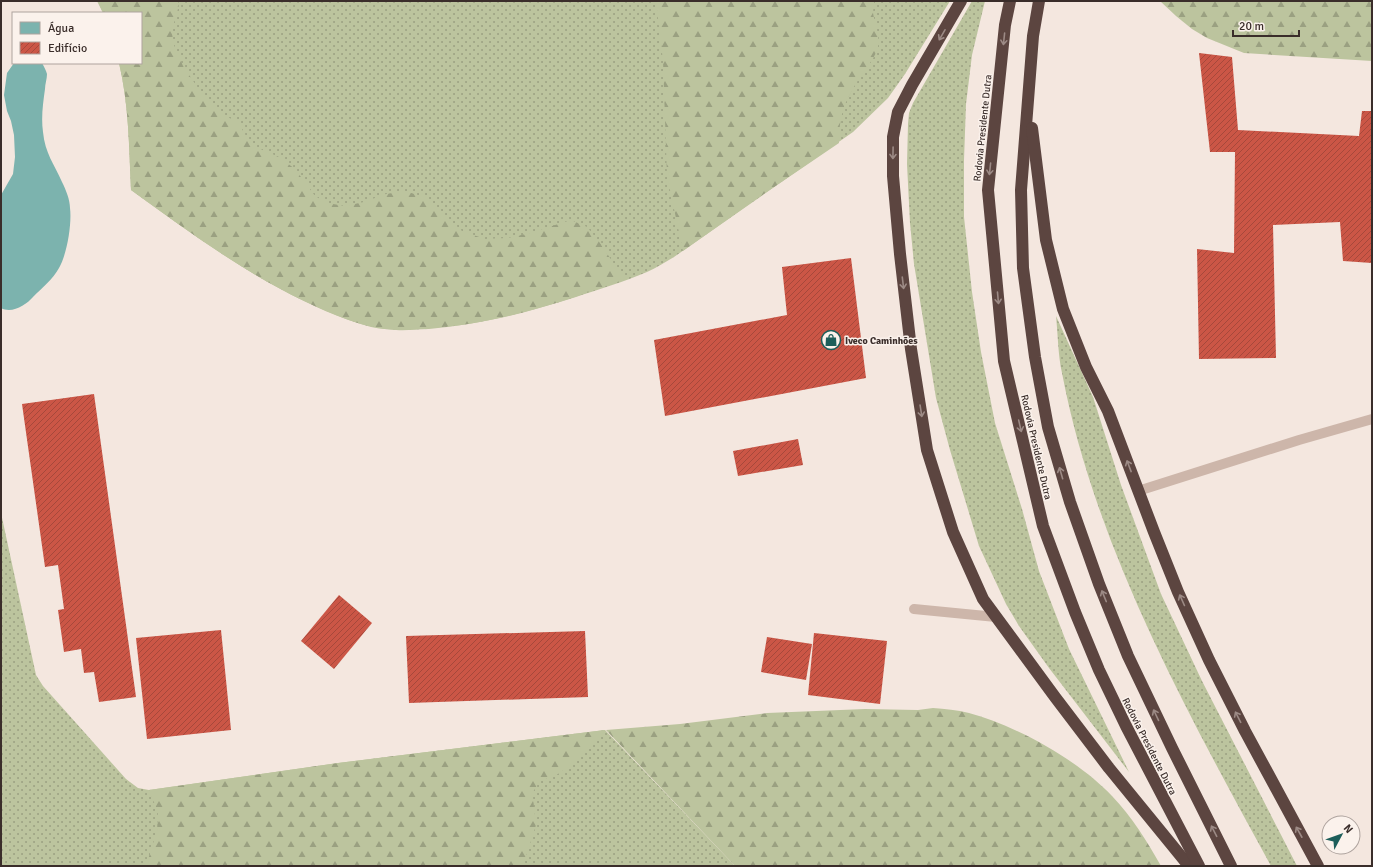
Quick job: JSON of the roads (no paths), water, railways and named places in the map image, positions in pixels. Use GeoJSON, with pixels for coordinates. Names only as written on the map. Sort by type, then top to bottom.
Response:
{"type":"FeatureCollection","features":[{"type":"Feature","properties":{"kind":"highway"},"geometry":{"type":"LineString","coordinates":[[961,1],[898,112],[893,137],[893,176],[900,254],[911,349],[927,450],[953,532],[983,599],[1109,768],[1189,866]]}},
{"type":"Feature","properties":{"kind":"highway","name":"Rodovia Presidente Dutra"},"geometry":{"type":"LineString","coordinates":[[1010,1],[1005,26],[988,190],[1004,361],[1044,526],[1075,612],[1099,670],[1122,719],[1200,866]]}},
{"type":"Feature","properties":{"kind":"highway","name":"Rodovia Presidente Dutra"},"geometry":{"type":"LineString","coordinates":[[1039,1],[1033,36],[1021,190],[1023,268],[1035,357],[1048,427],[1072,510],[1099,584],[1128,656],[1231,866]]}},
{"type":"Feature","properties":{"kind":"highway"},"geometry":{"type":"LineString","coordinates":[[1028,102],[1046,240],[1063,309],[1086,367],[1108,411],[1175,585],[1209,660],[1248,738],[1318,866]]}},
{"type":"Feature","properties":{"kind":"lane"},"geometry":{"type":"LineString","coordinates":[[1138,491],[1299,440],[1372,419]]}},
{"type":"Feature","properties":{"kind":"lane"},"geometry":{"type":"LineString","coordinates":[[914,609],[996,617]]}},
{"type":"Feature","properties":{"kind":"water"},"geometry":{"type":"Polygon","coordinates":[[[13,64],[42,64],[46,71],[47,76],[42,116],[44,139],[48,152],[68,195],[70,205],[70,230],[67,247],[57,272],[27,303],[10,310],[1,308],[1,195],[13,174],[15,157],[14,135],[4,95],[7,73],[13,64]]]}},
{"type":"Feature","properties":{"kind":"place","name":"Iveco Caminhões"},"geometry":{"type":"Point","coordinates":[831,340]}}]}
